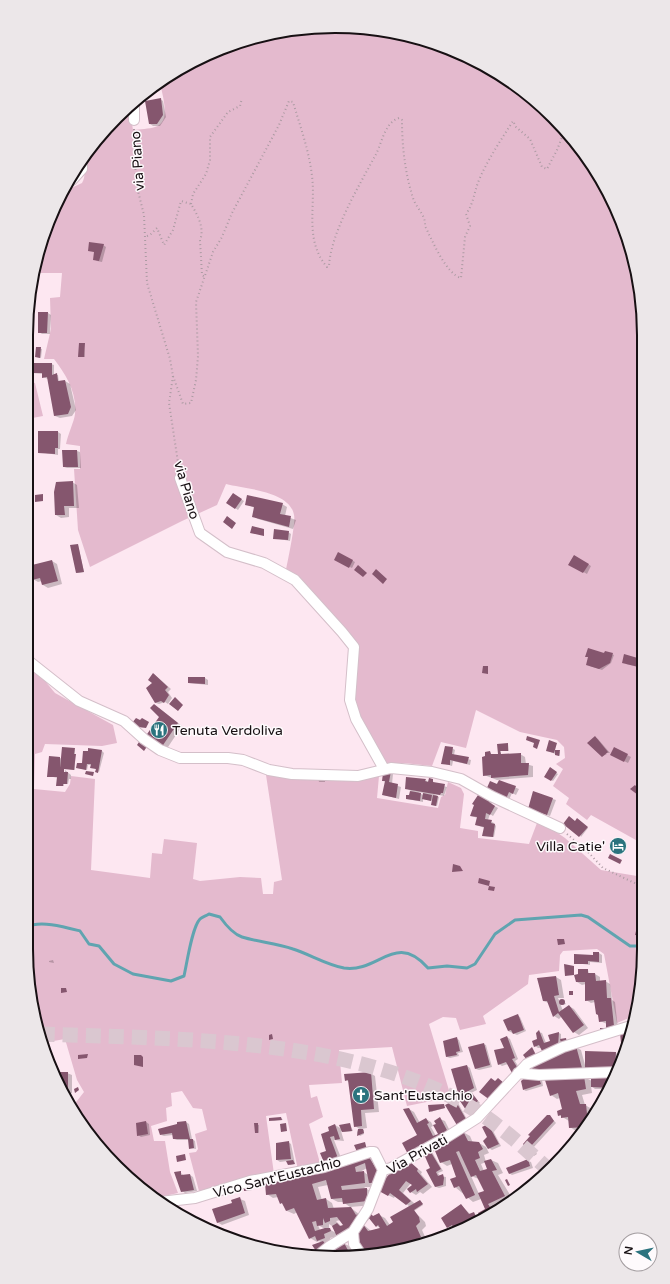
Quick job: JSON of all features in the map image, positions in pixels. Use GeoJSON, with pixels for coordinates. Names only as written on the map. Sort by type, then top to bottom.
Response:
{"type":"FeatureCollection","features":[{"type":"Feature","properties":{"kind":"street","name":"via Piano"},"geometry":{"type":"LineString","coordinates":[[134,110],[134,120]]}},
{"type":"Feature","properties":{"kind":"street","name":"via Piano"},"geometry":{"type":"LineString","coordinates":[[180,478],[200,533],[227,552],[264,563],[294,580],[354,647],[350,700],[356,719],[384,769]]}},
{"type":"Feature","properties":{"kind":"street"},"geometry":{"type":"LineString","coordinates":[[33,665],[79,701],[124,721],[144,739],[160,750],[180,758],[228,758],[243,760],[269,770],[292,774],[358,776],[391,768],[415,770],[460,779],[491,796],[560,828]]}},
{"type":"Feature","properties":{"kind":"street","name":"Via Privati"},"geometry":{"type":"LineString","coordinates":[[353,1232],[368,1209],[383,1170],[391,1168],[447,1137],[477,1118],[527,1064],[545,1055],[627,1027]]}},
{"type":"Feature","properties":{"kind":"street"},"geometry":{"type":"LineString","coordinates":[[518,1073],[539,1075],[611,1072]]}},
{"type":"Feature","properties":{"kind":"street","name":"Vico Sant'Eustachio"},"geometry":{"type":"LineString","coordinates":[[169,1201],[195,1198],[250,1181],[324,1167],[370,1152],[374,1152],[383,1170]]}},
{"type":"Feature","properties":{"kind":"street"},"geometry":{"type":"LineString","coordinates":[[324,1250],[353,1232],[354,1244],[358,1250]]}},
{"type":"Feature","properties":{"kind":"path"},"geometry":{"type":"LineString","coordinates":[[204,277],[202,274],[200,240],[202,234],[201,225],[191,204],[193,194],[206,174],[210,160],[210,137],[228,112],[240,106],[242,98]]}},
{"type":"Feature","properties":{"kind":"path"},"geometry":{"type":"LineString","coordinates":[[173,376],[183,404],[191,403],[196,380],[198,356],[196,302],[204,277],[213,252],[279,124],[289,101],[293,102],[303,134],[312,176],[313,237],[316,252],[326,267],[330,266],[330,255],[339,227],[363,176],[376,155],[393,120],[398,118],[402,120],[404,158],[413,199],[425,220],[425,226],[448,268],[456,277],[461,278],[465,237],[470,226],[466,214],[473,204],[474,190],[480,178],[513,121],[519,130],[530,139],[542,167],[547,168],[562,136]]}},
{"type":"Feature","properties":{"kind":"path","name":"via Piano"},"geometry":{"type":"LineString","coordinates":[[134,120],[136,183],[144,215],[147,236],[147,283],[170,359],[173,376],[170,403],[180,478]]}},
{"type":"Feature","properties":{"kind":"path"},"geometry":{"type":"LineString","coordinates":[[147,236],[157,228],[164,245],[173,230],[181,201],[191,204]]}},
{"type":"Feature","properties":{"kind":"path"},"geometry":{"type":"LineString","coordinates":[[560,828],[588,852],[603,868],[637,884]]}},
{"type":"Feature","properties":{"kind":"shaded area"},"geometry":{"type":"Polygon","coordinates":[[[335,33],[394,39],[432,49],[469,64],[486,73],[519,95],[549,121],[575,151],[597,184],[614,219],[627,257],[636,315],[637,841],[591,815],[587,820],[566,804],[569,798],[553,786],[563,769],[556,764],[565,758],[564,747],[557,740],[520,732],[476,710],[466,748],[441,742],[432,766],[404,763],[384,769],[354,715],[354,647],[286,570],[293,533],[294,515],[291,507],[276,496],[266,492],[226,484],[217,505],[90,567],[78,530],[74,469],[80,469],[80,446],[66,444],[75,414],[74,398],[70,384],[54,359],[44,359],[51,329],[50,298],[60,297],[62,273],[40,273],[49,238],[64,201],[71,188],[82,183],[85,166],[95,151],[121,121],[130,113],[133,130],[153,128],[160,124],[164,115],[164,103],[161,88],[184,73],[219,56],[257,43],[296,36],[335,33]]]}},
{"type":"Feature","properties":{"kind":"shaded area"},"geometry":{"type":"Polygon","coordinates":[[[33,383],[35,383],[43,416],[33,418],[33,383]]]}},
{"type":"Feature","properties":{"kind":"shaded area"},"geometry":{"type":"Polygon","coordinates":[[[33,668],[55,693],[113,725],[117,743],[102,746],[45,744],[42,752],[35,754],[34,789],[65,792],[70,784],[71,776],[95,779],[91,870],[150,878],[152,853],[162,854],[164,839],[197,843],[193,879],[200,881],[240,877],[261,878],[263,894],[273,894],[274,882],[282,880],[266,775],[343,779],[379,776],[377,798],[438,808],[441,797],[445,795],[448,782],[461,788],[464,794],[460,828],[478,831],[478,838],[529,844],[537,823],[549,827],[565,838],[601,870],[637,876],[636,969],[629,1018],[617,1023],[604,954],[597,949],[563,951],[560,955],[559,971],[529,975],[528,984],[483,1016],[486,1024],[460,1030],[456,1018],[443,1017],[429,1024],[451,1097],[407,1106],[392,1047],[339,1050],[342,1083],[309,1085],[311,1098],[317,1096],[323,1117],[309,1124],[320,1163],[298,1170],[286,1113],[266,1116],[274,1174],[199,1191],[189,1153],[196,1152],[198,1149],[195,1134],[207,1130],[202,1109],[193,1108],[182,1091],[171,1093],[172,1106],[166,1108],[167,1121],[151,1126],[154,1141],[165,1141],[170,1172],[178,1193],[162,1196],[121,1163],[95,1133],[75,1103],[84,1092],[77,1080],[65,1039],[48,1042],[39,1008],[34,969],[33,668]]]}},
{"type":"Feature","properties":{"kind":"building"},"geometry":{"type":"Polygon","coordinates":[[[161,98],[163,115],[157,124],[149,124],[145,101],[161,98]]]}},
{"type":"Feature","properties":{"kind":"building"},"geometry":{"type":"Polygon","coordinates":[[[89,242],[104,244],[99,261],[93,260],[94,252],[88,251],[89,242]]]}},
{"type":"Feature","properties":{"kind":"building"},"geometry":{"type":"Polygon","coordinates":[[[38,312],[48,312],[47,333],[38,333],[38,312]]]}},
{"type":"Feature","properties":{"kind":"building"},"geometry":{"type":"Polygon","coordinates":[[[79,343],[85,343],[84,357],[78,357],[79,343]]]}},
{"type":"Feature","properties":{"kind":"building"},"geometry":{"type":"Polygon","coordinates":[[[36,347],[41,347],[40,358],[35,357],[36,347]]]}},
{"type":"Feature","properties":{"kind":"building"},"geometry":{"type":"Polygon","coordinates":[[[33,363],[52,363],[52,375],[57,373],[58,381],[65,380],[71,407],[68,414],[54,416],[47,377],[42,378],[42,373],[33,373],[33,363]]]}},
{"type":"Feature","properties":{"kind":"building"},"geometry":{"type":"Polygon","coordinates":[[[38,431],[58,431],[58,448],[55,448],[55,454],[38,453],[38,431]]]}},
{"type":"Feature","properties":{"kind":"building"},"geometry":{"type":"Polygon","coordinates":[[[62,450],[77,450],[78,467],[63,467],[62,450]]]}},
{"type":"Feature","properties":{"kind":"building"},"geometry":{"type":"Polygon","coordinates":[[[73,481],[74,506],[64,506],[65,515],[55,515],[54,492],[56,482],[73,481]]]}},
{"type":"Feature","properties":{"kind":"building"},"geometry":{"type":"Polygon","coordinates":[[[233,493],[242,499],[235,509],[226,503],[233,493]]]}},
{"type":"Feature","properties":{"kind":"building"},"geometry":{"type":"Polygon","coordinates":[[[43,494],[43,501],[35,502],[35,495],[43,494]]]}},
{"type":"Feature","properties":{"kind":"building"},"geometry":{"type":"Polygon","coordinates":[[[247,495],[283,503],[280,514],[291,516],[289,527],[252,517],[254,507],[245,505],[247,495]]]}},
{"type":"Feature","properties":{"kind":"building"},"geometry":{"type":"Polygon","coordinates":[[[227,516],[236,523],[232,529],[223,522],[227,516]]]}},
{"type":"Feature","properties":{"kind":"building"},"geometry":{"type":"Polygon","coordinates":[[[252,526],[264,529],[264,536],[250,533],[252,526]]]}},
{"type":"Feature","properties":{"kind":"building"},"geometry":{"type":"Polygon","coordinates":[[[274,529],[289,531],[288,540],[273,539],[274,529]]]}},
{"type":"Feature","properties":{"kind":"building"},"geometry":{"type":"Polygon","coordinates":[[[78,544],[84,572],[76,573],[70,545],[78,544]]]}},
{"type":"Feature","properties":{"kind":"building"},"geometry":{"type":"Polygon","coordinates":[[[338,552],[353,560],[349,568],[334,560],[338,552]]]}},
{"type":"Feature","properties":{"kind":"building"},"geometry":{"type":"Polygon","coordinates":[[[574,555],[589,564],[583,573],[568,565],[574,555]]]}},
{"type":"Feature","properties":{"kind":"building"},"geometry":{"type":"Polygon","coordinates":[[[52,560],[58,581],[42,585],[40,578],[33,580],[33,565],[52,560]]]}},
{"type":"Feature","properties":{"kind":"building"},"geometry":{"type":"Polygon","coordinates":[[[358,565],[367,573],[363,577],[354,570],[358,565]]]}},
{"type":"Feature","properties":{"kind":"building"},"geometry":{"type":"Polygon","coordinates":[[[376,569],[387,579],[383,584],[372,574],[376,569]]]}},
{"type":"Feature","properties":{"kind":"building"},"geometry":{"type":"Polygon","coordinates":[[[588,648],[604,653],[605,651],[613,653],[610,663],[599,669],[586,665],[588,657],[585,657],[588,648]]]}},
{"type":"Feature","properties":{"kind":"building"},"geometry":{"type":"Polygon","coordinates":[[[624,654],[637,658],[637,667],[622,663],[624,654]]]}},
{"type":"Feature","properties":{"kind":"building"},"geometry":{"type":"Polygon","coordinates":[[[483,666],[488,666],[488,674],[482,673],[483,666]]]}},
{"type":"Feature","properties":{"kind":"building"},"geometry":{"type":"Polygon","coordinates":[[[153,673],[168,687],[165,690],[169,695],[164,703],[161,701],[155,703],[146,688],[152,683],[148,680],[153,673]]]}},
{"type":"Feature","properties":{"kind":"building"},"geometry":{"type":"Polygon","coordinates":[[[188,677],[205,677],[205,684],[188,683],[188,677]]]}},
{"type":"Feature","properties":{"kind":"building"},"geometry":{"type":"Polygon","coordinates":[[[175,697],[183,705],[178,711],[169,704],[175,697]]]}},
{"type":"Feature","properties":{"kind":"building"},"geometry":{"type":"Polygon","coordinates":[[[154,704],[178,723],[161,748],[145,737],[159,717],[150,708],[154,704]]]}},
{"type":"Feature","properties":{"kind":"building"},"geometry":{"type":"Polygon","coordinates":[[[136,718],[140,720],[142,718],[149,722],[146,728],[138,727],[132,723],[136,718]]]}},
{"type":"Feature","properties":{"kind":"building"},"geometry":{"type":"Polygon","coordinates":[[[527,736],[540,740],[537,749],[533,747],[534,743],[526,740],[527,736]]]}},
{"type":"Feature","properties":{"kind":"building"},"geometry":{"type":"Polygon","coordinates":[[[595,736],[608,752],[602,757],[587,743],[595,736]]]}},
{"type":"Feature","properties":{"kind":"building"},"geometry":{"type":"Polygon","coordinates":[[[141,739],[148,745],[144,751],[137,745],[141,739]]]}},
{"type":"Feature","properties":{"kind":"building"},"geometry":{"type":"Polygon","coordinates":[[[549,740],[557,743],[554,753],[546,751],[549,740]]]}},
{"type":"Feature","properties":{"kind":"building"},"geometry":{"type":"Polygon","coordinates":[[[508,743],[508,751],[500,751],[501,754],[521,753],[521,763],[529,763],[528,775],[491,778],[491,775],[483,776],[482,757],[485,756],[485,752],[490,751],[491,754],[498,754],[497,744],[508,743]]]}},
{"type":"Feature","properties":{"kind":"building"},"geometry":{"type":"Polygon","coordinates":[[[445,746],[453,747],[452,754],[469,757],[467,764],[450,760],[450,765],[441,764],[445,746]]]}},
{"type":"Feature","properties":{"kind":"building"},"geometry":{"type":"Polygon","coordinates":[[[62,747],[75,748],[74,754],[76,754],[74,770],[64,769],[64,772],[68,772],[67,784],[63,784],[63,786],[56,786],[57,777],[47,777],[49,756],[60,757],[60,768],[62,747]]]}},
{"type":"Feature","properties":{"kind":"building"},"geometry":{"type":"Polygon","coordinates":[[[614,747],[628,754],[624,762],[610,755],[614,747]]]}},
{"type":"Feature","properties":{"kind":"building"},"geometry":{"type":"Polygon","coordinates":[[[88,748],[102,750],[98,773],[95,772],[96,769],[90,768],[91,764],[87,764],[86,770],[76,768],[77,763],[82,763],[83,751],[88,751],[88,748]]]}},
{"type":"Feature","properties":{"kind":"building"},"geometry":{"type":"Polygon","coordinates":[[[555,750],[560,750],[559,756],[555,755],[555,750]]]}},
{"type":"Feature","properties":{"kind":"building"},"geometry":{"type":"Polygon","coordinates":[[[550,767],[557,772],[551,781],[544,777],[550,767]]]}},
{"type":"Feature","properties":{"kind":"building"},"geometry":{"type":"Polygon","coordinates":[[[86,771],[94,772],[93,776],[85,774],[86,771]]]}},
{"type":"Feature","properties":{"kind":"building"},"geometry":{"type":"Polygon","coordinates":[[[391,771],[389,782],[398,784],[396,798],[382,795],[385,781],[382,781],[383,773],[391,771]]]}},
{"type":"Feature","properties":{"kind":"building"},"geometry":{"type":"Polygon","coordinates":[[[406,777],[426,779],[425,781],[428,782],[429,778],[433,779],[433,782],[445,784],[443,793],[440,795],[405,789],[406,777]]]}},
{"type":"Feature","properties":{"kind":"building"},"geometry":{"type":"Polygon","coordinates":[[[499,780],[516,786],[513,794],[509,792],[506,799],[486,790],[490,781],[497,784],[499,780]]]}},
{"type":"Feature","properties":{"kind":"building"},"geometry":{"type":"Polygon","coordinates":[[[635,785],[637,787],[637,794],[630,789],[635,785]]]}},
{"type":"Feature","properties":{"kind":"building"},"geometry":{"type":"Polygon","coordinates":[[[410,791],[421,793],[420,801],[406,799],[406,795],[409,795],[410,791]]]}},
{"type":"Feature","properties":{"kind":"building"},"geometry":{"type":"Polygon","coordinates":[[[533,791],[553,798],[547,815],[528,809],[533,791]]]}},
{"type":"Feature","properties":{"kind":"building"},"geometry":{"type":"Polygon","coordinates":[[[480,792],[490,799],[489,802],[495,806],[490,815],[486,813],[485,819],[492,820],[491,823],[495,824],[493,837],[482,836],[484,827],[475,825],[477,817],[470,816],[474,805],[472,804],[480,792]]]}},
{"type":"Feature","properties":{"kind":"building"},"geometry":{"type":"Polygon","coordinates":[[[423,793],[432,795],[431,801],[422,799],[423,793]]]}},
{"type":"Feature","properties":{"kind":"building"},"geometry":{"type":"Polygon","coordinates":[[[433,795],[438,796],[436,806],[431,805],[433,795]]]}},
{"type":"Feature","properties":{"kind":"building"},"geometry":{"type":"Polygon","coordinates":[[[569,816],[575,821],[577,818],[588,827],[579,837],[563,824],[569,816]]]}},
{"type":"Feature","properties":{"kind":"building"},"geometry":{"type":"Polygon","coordinates":[[[610,854],[622,860],[620,864],[608,858],[610,854]]]}},
{"type":"Feature","properties":{"kind":"building"},"geometry":{"type":"Polygon","coordinates":[[[453,864],[460,866],[463,871],[452,872],[453,864]]]}},
{"type":"Feature","properties":{"kind":"building"},"geometry":{"type":"Polygon","coordinates":[[[479,878],[490,881],[489,886],[478,883],[479,878]]]}},
{"type":"Feature","properties":{"kind":"building"},"geometry":{"type":"Polygon","coordinates":[[[489,886],[495,887],[494,891],[488,890],[489,886]]]}},
{"type":"Feature","properties":{"kind":"building"},"geometry":{"type":"Polygon","coordinates":[[[557,939],[564,939],[565,944],[558,945],[557,939]]]}},
{"type":"Feature","properties":{"kind":"building"},"geometry":{"type":"Polygon","coordinates":[[[593,952],[599,952],[599,962],[588,961],[588,964],[574,964],[574,954],[593,955],[593,952]]]}},
{"type":"Feature","properties":{"kind":"building"},"geometry":{"type":"Polygon","coordinates":[[[564,964],[574,966],[574,975],[565,976],[564,964]]]}},
{"type":"Feature","properties":{"kind":"building"},"geometry":{"type":"Polygon","coordinates":[[[578,969],[588,969],[588,973],[595,973],[596,981],[606,980],[607,998],[611,998],[614,1026],[607,1032],[600,1032],[600,1028],[606,1028],[606,1021],[599,1022],[594,1000],[585,1001],[585,982],[576,982],[574,975],[578,974],[578,969]]]}},
{"type":"Feature","properties":{"kind":"building"},"geometry":{"type":"Polygon","coordinates":[[[556,976],[559,995],[554,996],[559,1012],[569,1005],[584,1025],[573,1033],[558,1013],[553,1017],[547,1001],[543,1001],[537,978],[556,976]]]}},
{"type":"Feature","properties":{"kind":"building"},"geometry":{"type":"Polygon","coordinates":[[[61,988],[66,988],[67,992],[61,993],[61,988]]]}},
{"type":"Feature","properties":{"kind":"building"},"geometry":{"type":"Polygon","coordinates":[[[569,991],[573,991],[573,995],[569,995],[569,991]]]}},
{"type":"Feature","properties":{"kind":"building"},"geometry":{"type":"Polygon","coordinates":[[[562,999],[565,1002],[562,1005],[559,1002],[562,999]]]}},
{"type":"Feature","properties":{"kind":"building"},"geometry":{"type":"Polygon","coordinates":[[[518,1014],[524,1030],[513,1034],[511,1030],[508,1031],[503,1020],[518,1014]]]}},
{"type":"Feature","properties":{"kind":"building"},"geometry":{"type":"Polygon","coordinates":[[[539,1030],[544,1043],[550,1041],[548,1035],[559,1032],[558,1046],[543,1053],[539,1045],[534,1047],[532,1041],[537,1039],[536,1033],[539,1030]]]}},
{"type":"Feature","properties":{"kind":"building"},"geometry":{"type":"Polygon","coordinates":[[[626,1031],[621,1043],[620,1033],[626,1031]]]}},
{"type":"Feature","properties":{"kind":"building"},"geometry":{"type":"Polygon","coordinates":[[[272,1034],[273,1039],[269,1040],[269,1035],[272,1034]]]}},
{"type":"Feature","properties":{"kind":"building"},"geometry":{"type":"Polygon","coordinates":[[[507,1036],[515,1058],[512,1059],[517,1067],[512,1073],[506,1062],[498,1065],[494,1050],[504,1048],[500,1039],[507,1036]]]}},
{"type":"Feature","properties":{"kind":"building"},"geometry":{"type":"Polygon","coordinates":[[[457,1037],[460,1051],[456,1052],[457,1055],[446,1057],[443,1041],[457,1037]]]}},
{"type":"Feature","properties":{"kind":"building"},"geometry":{"type":"Polygon","coordinates":[[[566,1038],[567,1043],[561,1043],[560,1039],[566,1038]]]}},
{"type":"Feature","properties":{"kind":"building"},"geometry":{"type":"Polygon","coordinates":[[[484,1043],[490,1065],[475,1069],[468,1047],[484,1043]]]}},
{"type":"Feature","properties":{"kind":"building"},"geometry":{"type":"Polygon","coordinates":[[[576,1046],[582,1068],[535,1073],[530,1065],[576,1046]]]}},
{"type":"Feature","properties":{"kind":"building"},"geometry":{"type":"Polygon","coordinates":[[[532,1047],[536,1055],[527,1060],[523,1055],[532,1047]]]}},
{"type":"Feature","properties":{"kind":"building"},"geometry":{"type":"Polygon","coordinates":[[[585,1051],[616,1052],[616,1061],[612,1070],[585,1069],[585,1051]]]}},
{"type":"Feature","properties":{"kind":"building"},"geometry":{"type":"Polygon","coordinates":[[[88,1054],[87,1058],[78,1059],[78,1055],[88,1054]]]}},
{"type":"Feature","properties":{"kind":"building"},"geometry":{"type":"Polygon","coordinates":[[[134,1055],[141,1055],[143,1057],[143,1067],[134,1065],[134,1055]]]}},
{"type":"Feature","properties":{"kind":"building"},"geometry":{"type":"Polygon","coordinates":[[[467,1065],[474,1088],[459,1096],[451,1069],[467,1065]]]}},
{"type":"Feature","properties":{"kind":"building"},"geometry":{"type":"Polygon","coordinates":[[[59,1072],[68,1072],[68,1091],[59,1072]]]}},
{"type":"Feature","properties":{"kind":"building","name":"Sant'Eustachio"},"geometry":{"type":"Polygon","coordinates":[[[371,1072],[374,1109],[361,1110],[362,1126],[354,1127],[348,1080],[345,1081],[344,1074],[371,1072]]]}},
{"type":"Feature","properties":{"kind":"building"},"geometry":{"type":"Polygon","coordinates":[[[527,1076],[539,1078],[541,1084],[523,1090],[521,1081],[527,1076]]]}},
{"type":"Feature","properties":{"kind":"building"},"geometry":{"type":"Polygon","coordinates":[[[584,1076],[586,1089],[576,1091],[580,1104],[586,1104],[587,1115],[579,1127],[569,1128],[568,1117],[561,1118],[561,1115],[558,1116],[557,1111],[562,1109],[558,1093],[550,1096],[544,1077],[584,1076]]]}},
{"type":"Feature","properties":{"kind":"building"},"geometry":{"type":"Polygon","coordinates":[[[591,1077],[609,1077],[604,1088],[591,1087],[591,1077]]]}},
{"type":"Feature","properties":{"kind":"building"},"geometry":{"type":"Polygon","coordinates":[[[491,1078],[495,1081],[498,1078],[504,1083],[490,1100],[479,1092],[491,1078]]]}},
{"type":"Feature","properties":{"kind":"building"},"geometry":{"type":"Polygon","coordinates":[[[78,1087],[79,1090],[75,1093],[74,1089],[78,1087]]]}},
{"type":"Feature","properties":{"kind":"building"},"geometry":{"type":"Polygon","coordinates":[[[472,1093],[478,1101],[466,1110],[460,1101],[472,1093]]]}},
{"type":"Feature","properties":{"kind":"building"},"geometry":{"type":"Polygon","coordinates":[[[455,1100],[467,1121],[458,1127],[445,1105],[455,1100]]]}},
{"type":"Feature","properties":{"kind":"building"},"geometry":{"type":"Polygon","coordinates":[[[444,1104],[445,1108],[429,1112],[428,1105],[444,1104]]]}},
{"type":"Feature","properties":{"kind":"building"},"geometry":{"type":"Polygon","coordinates":[[[409,1108],[417,1123],[426,1118],[429,1123],[427,1124],[433,1136],[438,1134],[433,1125],[436,1124],[434,1121],[440,1117],[449,1134],[409,1156],[402,1143],[417,1135],[403,1109],[409,1108]]]}},
{"type":"Feature","properties":{"kind":"building"},"geometry":{"type":"Polygon","coordinates":[[[547,1115],[550,1115],[554,1121],[531,1146],[535,1152],[527,1157],[525,1152],[527,1150],[523,1144],[530,1136],[528,1135],[547,1115]]]}},
{"type":"Feature","properties":{"kind":"building"},"geometry":{"type":"Polygon","coordinates":[[[281,1117],[282,1120],[269,1121],[269,1118],[281,1117]]]}},
{"type":"Feature","properties":{"kind":"building"},"geometry":{"type":"Polygon","coordinates":[[[146,1121],[148,1134],[137,1136],[136,1123],[146,1121]]]}},
{"type":"Feature","properties":{"kind":"building"},"geometry":{"type":"Polygon","coordinates":[[[186,1121],[190,1139],[193,1139],[194,1148],[189,1149],[188,1139],[173,1139],[172,1133],[160,1135],[158,1129],[177,1124],[177,1122],[186,1121]]]}},
{"type":"Feature","properties":{"kind":"building"},"geometry":{"type":"Polygon","coordinates":[[[254,1123],[258,1123],[258,1133],[255,1133],[254,1123]]]}},
{"type":"Feature","properties":{"kind":"building"},"geometry":{"type":"Polygon","coordinates":[[[286,1123],[287,1131],[281,1132],[280,1124],[286,1123]]]}},
{"type":"Feature","properties":{"kind":"building"},"geometry":{"type":"Polygon","coordinates":[[[350,1123],[352,1131],[342,1132],[339,1125],[350,1123]]]}},
{"type":"Feature","properties":{"kind":"building"},"geometry":{"type":"Polygon","coordinates":[[[335,1124],[340,1139],[335,1140],[334,1136],[330,1137],[339,1161],[325,1165],[320,1153],[326,1151],[321,1134],[329,1131],[328,1127],[335,1124]]]}},
{"type":"Feature","properties":{"kind":"building"},"geometry":{"type":"Polygon","coordinates":[[[488,1124],[499,1144],[488,1149],[483,1141],[487,1137],[482,1127],[488,1124]]]}},
{"type":"Feature","properties":{"kind":"building"},"geometry":{"type":"Polygon","coordinates":[[[358,1129],[363,1129],[364,1133],[357,1136],[358,1129]]]}},
{"type":"Feature","properties":{"kind":"building"},"geometry":{"type":"Polygon","coordinates":[[[463,1131],[468,1141],[479,1142],[483,1149],[478,1152],[480,1158],[475,1160],[480,1171],[487,1169],[484,1161],[491,1159],[497,1170],[492,1171],[505,1196],[488,1204],[490,1207],[494,1206],[479,1215],[478,1213],[485,1209],[478,1193],[484,1191],[476,1175],[471,1177],[459,1151],[456,1152],[475,1195],[466,1199],[459,1186],[454,1188],[450,1179],[456,1177],[450,1160],[440,1163],[433,1146],[463,1131]]]}},
{"type":"Feature","properties":{"kind":"building"},"geometry":{"type":"Polygon","coordinates":[[[289,1141],[291,1159],[276,1160],[276,1143],[289,1141]]]}},
{"type":"Feature","properties":{"kind":"building"},"geometry":{"type":"Polygon","coordinates":[[[365,1142],[367,1150],[358,1154],[354,1145],[365,1142]]]}},
{"type":"Feature","properties":{"kind":"building"},"geometry":{"type":"Polygon","coordinates":[[[429,1149],[441,1169],[436,1172],[438,1176],[443,1174],[443,1185],[435,1187],[426,1170],[430,1168],[423,1152],[429,1149]]]}},
{"type":"Feature","properties":{"kind":"building"},"geometry":{"type":"Polygon","coordinates":[[[185,1154],[186,1160],[177,1162],[176,1156],[185,1154]]]}},
{"type":"Feature","properties":{"kind":"building"},"geometry":{"type":"Polygon","coordinates":[[[367,1154],[377,1170],[378,1183],[369,1183],[365,1163],[355,1167],[356,1172],[364,1171],[365,1183],[341,1186],[342,1190],[367,1188],[367,1201],[343,1204],[342,1198],[331,1199],[326,1180],[312,1184],[317,1200],[326,1198],[328,1208],[351,1207],[356,1215],[363,1211],[359,1221],[338,1239],[332,1226],[337,1223],[340,1226],[343,1225],[337,1217],[330,1218],[330,1221],[325,1223],[323,1218],[323,1225],[317,1226],[316,1221],[312,1222],[315,1231],[330,1228],[331,1231],[324,1234],[325,1238],[317,1241],[315,1236],[309,1239],[294,1208],[286,1211],[282,1203],[280,1204],[276,1194],[266,1195],[265,1183],[309,1173],[367,1154]]]}},
{"type":"Feature","properties":{"kind":"building"},"geometry":{"type":"Polygon","coordinates":[[[528,1159],[530,1166],[509,1174],[506,1168],[528,1159]]]}},
{"type":"Feature","properties":{"kind":"building"},"geometry":{"type":"Polygon","coordinates":[[[293,1160],[295,1164],[288,1165],[286,1161],[293,1160]]]}},
{"type":"Feature","properties":{"kind":"building"},"geometry":{"type":"Polygon","coordinates":[[[408,1160],[418,1169],[417,1171],[428,1184],[417,1192],[416,1189],[410,1193],[407,1189],[412,1185],[406,1181],[399,1190],[411,1201],[406,1205],[390,1193],[388,1196],[379,1191],[384,1180],[396,1167],[408,1160]]]}},
{"type":"Feature","properties":{"kind":"building"},"geometry":{"type":"Polygon","coordinates":[[[181,1171],[181,1175],[190,1174],[194,1190],[181,1192],[174,1172],[181,1171]]]}},
{"type":"Feature","properties":{"kind":"building"},"geometry":{"type":"Polygon","coordinates":[[[507,1179],[510,1185],[508,1186],[505,1180],[507,1179]]]}},
{"type":"Feature","properties":{"kind":"building"},"geometry":{"type":"Polygon","coordinates":[[[252,1188],[252,1190],[244,1191],[244,1189],[252,1188]]]}},
{"type":"Feature","properties":{"kind":"building"},"geometry":{"type":"Polygon","coordinates":[[[240,1197],[245,1213],[217,1223],[212,1209],[232,1203],[231,1200],[240,1197]]]}},
{"type":"Feature","properties":{"kind":"building"},"geometry":{"type":"Polygon","coordinates":[[[420,1200],[423,1204],[414,1210],[419,1217],[420,1222],[416,1226],[421,1237],[413,1241],[394,1245],[363,1249],[360,1245],[358,1231],[362,1223],[368,1231],[380,1228],[378,1225],[376,1227],[368,1217],[371,1214],[373,1216],[379,1213],[387,1226],[393,1222],[390,1217],[420,1200]]]}},
{"type":"Feature","properties":{"kind":"building"},"geometry":{"type":"Polygon","coordinates":[[[461,1204],[469,1214],[474,1212],[476,1216],[453,1227],[452,1225],[447,1228],[441,1218],[461,1204]]]}},
{"type":"Feature","properties":{"kind":"building"},"geometry":{"type":"Polygon","coordinates":[[[323,1241],[327,1246],[322,1250],[315,1250],[312,1245],[323,1241]]]}},
{"type":"Feature","properties":{"kind":"building"},"geometry":{"type":"Polygon","coordinates":[[[343,1241],[348,1250],[335,1251],[330,1251],[343,1241]]]}},
{"type":"Feature","properties":{"kind":"waterway"},"geometry":{"type":"LineString","coordinates":[[33,925],[46,924],[80,931],[89,944],[99,946],[114,964],[133,974],[171,981],[184,976],[190,946],[197,923],[200,919],[209,914],[220,917],[227,926],[239,936],[287,947],[344,968],[356,968],[367,965],[396,953],[406,953],[416,958],[428,968],[447,966],[467,968],[475,964],[495,934],[515,920],[581,915],[588,917],[630,946],[637,946]]}},
{"type":"Feature","properties":{"kind":"tunnel"},"geometry":{"type":"LineString","coordinates":[[45,1034],[198,1040],[252,1045],[307,1053],[359,1063],[409,1079],[469,1106],[505,1132],[545,1166]]}},
{"type":"Feature","properties":{"kind":"place","name":"Tenuta Verdoliva"},"geometry":{"type":"Point","coordinates":[159,730]}},
{"type":"Feature","properties":{"kind":"place","name":"Villa Catie'"},"geometry":{"type":"Point","coordinates":[618,846]}},
{"type":"Feature","properties":{"kind":"place","name":"Sant'Eustachio"},"geometry":{"type":"Point","coordinates":[361,1095]}}]}
